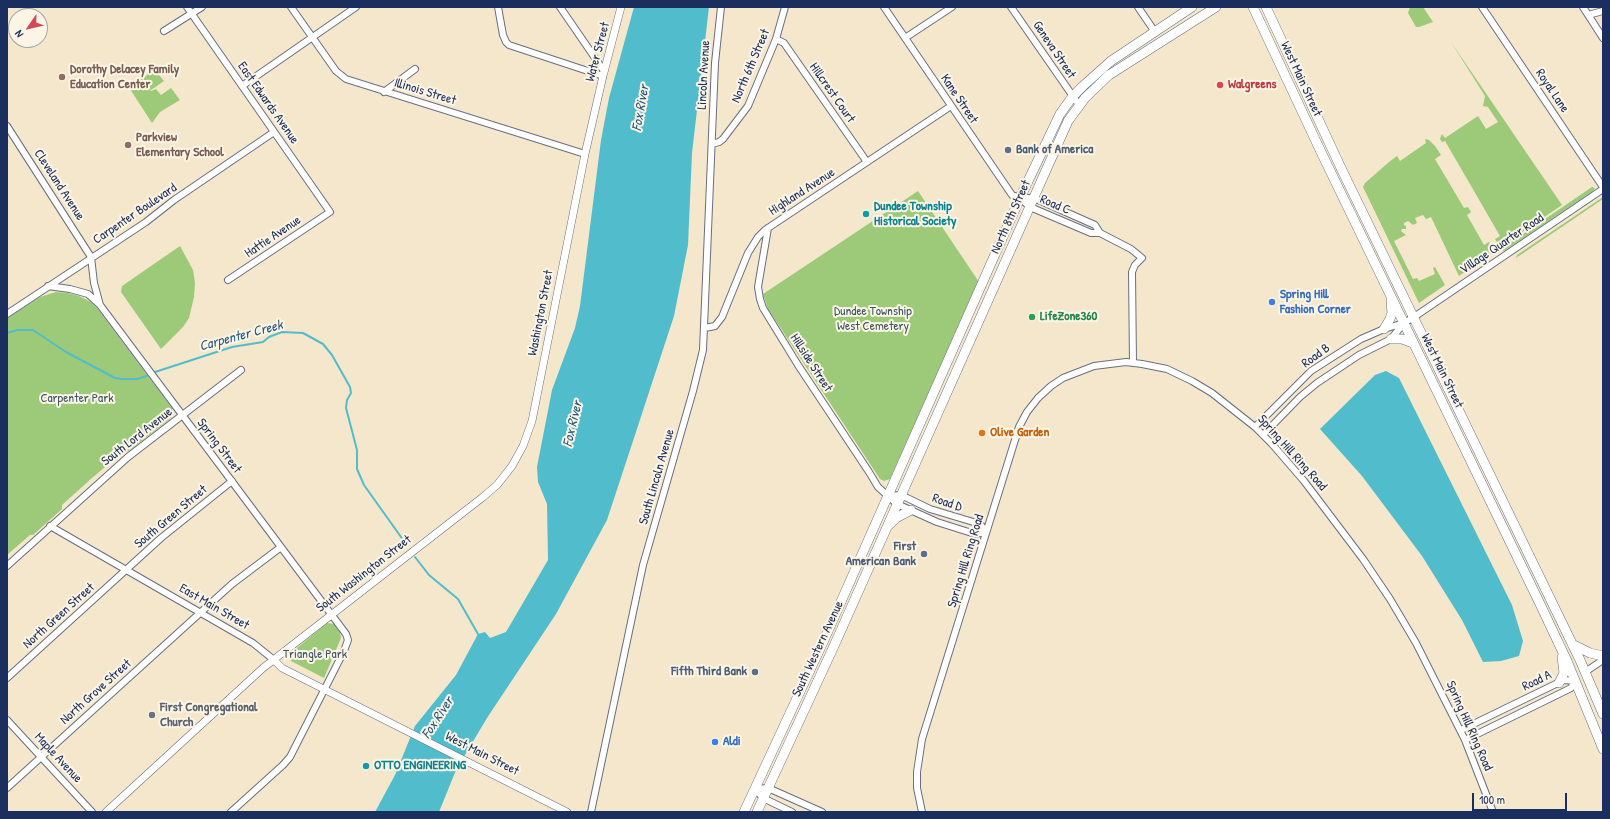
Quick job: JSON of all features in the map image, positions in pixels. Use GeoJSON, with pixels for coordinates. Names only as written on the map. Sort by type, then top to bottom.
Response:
{"type":"FeatureCollection","features":[{"type":"Feature","properties":{"kind":"main road","name":"North 8th Street"},"geometry":{"type":"LineString","coordinates":[[888,496],[1020,198],[1053,128],[1073,96],[1095,74],[1111,61],[1192,7]]}},
{"type":"Feature","properties":{"kind":"main road","name":"North 8th Street"},"geometry":{"type":"LineString","coordinates":[[901,495],[1034,198],[1061,134],[1079,105],[1097,85],[1113,72],[1216,7]]}},
{"type":"Feature","properties":{"kind":"main road","name":"West Main Street"},"geometry":{"type":"LineString","coordinates":[[1253,7],[1321,152],[1561,649],[1603,748]]}},
{"type":"Feature","properties":{"kind":"main road","name":"West Main Street"},"geometry":{"type":"LineString","coordinates":[[1266,7],[1341,168],[1586,672],[1603,714]]}},
{"type":"Feature","properties":{"kind":"main road"},"geometry":{"type":"LineString","coordinates":[[1384,329],[1392,313],[1390,295]]}},
{"type":"Feature","properties":{"kind":"main road"},"geometry":{"type":"LineString","coordinates":[[971,310],[981,314]]}},
{"type":"Feature","properties":{"kind":"main road"},"geometry":{"type":"LineString","coordinates":[[1391,339],[1402,339],[1414,343]]}},
{"type":"Feature","properties":{"kind":"main road","name":"South Western Avenue"},"geometry":{"type":"LineString","coordinates":[[757,812],[834,646],[901,495]]}},
{"type":"Feature","properties":{"kind":"main road","name":"South Western Avenue"},"geometry":{"type":"LineString","coordinates":[[744,812],[824,640],[888,496]]}},
{"type":"Feature","properties":{"kind":"main road"},"geometry":{"type":"LineString","coordinates":[[887,527],[896,518],[911,510]]}},
{"type":"Feature","properties":{"kind":"main road"},"geometry":{"type":"LineString","coordinates":[[1572,644],[1590,654],[1603,656]]}},
{"type":"Feature","properties":{"kind":"main road"},"geometry":{"type":"LineString","coordinates":[[1559,682],[1564,673],[1561,649]]}},
{"type":"Feature","properties":{"kind":"main road"},"geometry":{"type":"LineString","coordinates":[[1575,681],[1586,672]]}},
{"type":"Feature","properties":{"kind":"street","name":"East Edwards Avenue"},"geometry":{"type":"LineString","coordinates":[[187,7],[330,212]]}},
{"type":"Feature","properties":{"kind":"street"},"geometry":{"type":"LineString","coordinates":[[164,31],[202,7]]}},
{"type":"Feature","properties":{"kind":"street","name":"Illinois Street"},"geometry":{"type":"LineString","coordinates":[[291,7],[340,76],[352,82],[585,154]]}},
{"type":"Feature","properties":{"kind":"street"},"geometry":{"type":"LineString","coordinates":[[242,86],[356,7]]}},
{"type":"Feature","properties":{"kind":"street"},"geometry":{"type":"LineString","coordinates":[[498,7],[504,35],[509,46],[604,73]]}},
{"type":"Feature","properties":{"kind":"street"},"geometry":{"type":"LineString","coordinates":[[560,7],[604,73]]}},
{"type":"Feature","properties":{"kind":"street","name":"Water Street"},"geometry":{"type":"LineString","coordinates":[[597,102],[621,7]]}},
{"type":"Feature","properties":{"kind":"street","name":"Lincoln Avenue"},"geometry":{"type":"LineString","coordinates":[[712,144],[715,62],[721,7]]}},
{"type":"Feature","properties":{"kind":"street","name":"North 6th Street"},"geometry":{"type":"LineString","coordinates":[[712,144],[722,140],[746,108],[776,39],[785,7]]}},
{"type":"Feature","properties":{"kind":"street","name":"Kane Street"},"geometry":{"type":"LineString","coordinates":[[884,7],[1008,190],[1014,196],[1020,198]]}},
{"type":"Feature","properties":{"kind":"street"},"geometry":{"type":"LineString","coordinates":[[905,38],[952,7]]}},
{"type":"Feature","properties":{"kind":"street","name":"Geneva Street"},"geometry":{"type":"LineString","coordinates":[[1012,7],[1079,105]]}},
{"type":"Feature","properties":{"kind":"street"},"geometry":{"type":"LineString","coordinates":[[1138,7],[1154,32]]}},
{"type":"Feature","properties":{"kind":"street","name":"Royal Lane"},"geometry":{"type":"LineString","coordinates":[[1482,7],[1603,188]]}},
{"type":"Feature","properties":{"kind":"street"},"geometry":{"type":"LineString","coordinates":[[1583,7],[1603,38]]}},
{"type":"Feature","properties":{"kind":"street"},"geometry":{"type":"LineString","coordinates":[[1588,15],[1603,11]]}},
{"type":"Feature","properties":{"kind":"street","name":"Hillcrest Court"},"geometry":{"type":"LineString","coordinates":[[776,39],[784,44],[867,162]]}},
{"type":"Feature","properties":{"kind":"street"},"geometry":{"type":"LineString","coordinates":[[384,92],[415,69]]}},
{"type":"Feature","properties":{"kind":"street","name":"Washington Street"},"geometry":{"type":"LineString","coordinates":[[470,507],[497,485],[509,471],[521,451],[529,431],[585,154],[597,102]]}},
{"type":"Feature","properties":{"kind":"street","name":"Highland Avenue"},"geometry":{"type":"LineString","coordinates":[[705,328],[715,326],[722,317],[748,253],[758,237],[768,228],[951,106]]}},
{"type":"Feature","properties":{"kind":"street","name":"Cleveland Avenue"},"geometry":{"type":"LineString","coordinates":[[7,126],[91,257]]}},
{"type":"Feature","properties":{"kind":"street","name":"Carpenter Boulevard"},"geometry":{"type":"LineString","coordinates":[[7,314],[146,222],[174,200],[274,132]]}},
{"type":"Feature","properties":{"kind":"street","name":"South Lincoln Avenue"},"geometry":{"type":"LineString","coordinates":[[591,812],[643,565],[693,392],[703,350],[712,144]]}},
{"type":"Feature","properties":{"kind":"street","name":"Village Quarter Road"},"geometry":{"type":"LineString","coordinates":[[1414,317],[1603,188]]}},
{"type":"Feature","properties":{"kind":"street","name":"Road C"},"geometry":{"type":"LineString","coordinates":[[1020,198],[1034,198],[1095,225],[1100,233]]}},
{"type":"Feature","properties":{"kind":"street","name":"Road C"},"geometry":{"type":"LineString","coordinates":[[1020,198],[1030,207],[1091,233],[1100,233],[1131,249],[1142,258],[1135,265],[1132,272],[1133,363]]}},
{"type":"Feature","properties":{"kind":"street","name":"Hattie Avenue"},"geometry":{"type":"LineString","coordinates":[[228,280],[330,212]]}},
{"type":"Feature","properties":{"kind":"street","name":"Hillside Street"},"geometry":{"type":"LineString","coordinates":[[768,228],[758,287],[764,311],[878,487],[888,496]]}},
{"type":"Feature","properties":{"kind":"street","name":"Spring Street"},"geometry":{"type":"LineString","coordinates":[[91,257],[94,283],[100,305],[280,547],[345,631],[348,640],[325,690]]}},
{"type":"Feature","properties":{"kind":"street"},"geometry":{"type":"LineString","coordinates":[[48,286],[70,289],[88,294],[100,305]]}},
{"type":"Feature","properties":{"kind":"street","name":"Road B"},"geometry":{"type":"LineString","coordinates":[[1255,427],[1311,372],[1345,349],[1384,329],[1404,323],[1414,317]]}},
{"type":"Feature","properties":{"kind":"street","name":"Road B"},"geometry":{"type":"LineString","coordinates":[[1263,435],[1300,397],[1317,383],[1360,355],[1391,339],[1404,323]]}},
{"type":"Feature","properties":{"kind":"street","name":"Spring Hill Ring Road"},"geometry":{"type":"LineString","coordinates":[[922,812],[917,788],[917,772],[922,739],[1019,427],[1027,412],[1038,398],[1058,381],[1079,371],[1102,364],[1133,363],[1159,367],[1175,372],[1225,402],[1263,435],[1289,462],[1318,498],[1375,576],[1416,643],[1465,740],[1493,812]]}},
{"type":"Feature","properties":{"kind":"street","name":"South Lord Avenue"},"geometry":{"type":"LineString","coordinates":[[7,566],[123,460],[241,370]]}},
{"type":"Feature","properties":{"kind":"street","name":"South Green Street"},"geometry":{"type":"LineString","coordinates":[[126,570],[182,520],[232,481]]}},
{"type":"Feature","properties":{"kind":"street"},"geometry":{"type":"LineString","coordinates":[[888,496],[901,495]]}},
{"type":"Feature","properties":{"kind":"street","name":"Road D"},"geometry":{"type":"LineString","coordinates":[[888,496],[897,504],[937,522],[975,534],[986,532],[980,524],[930,509],[901,495]]}},
{"type":"Feature","properties":{"kind":"street","name":"South Washington Street"},"geometry":{"type":"LineString","coordinates":[[106,812],[263,668],[470,507]]}},
{"type":"Feature","properties":{"kind":"street","name":"East Main Street"},"geometry":{"type":"LineString","coordinates":[[50,526],[253,643],[282,668],[364,709]]}},
{"type":"Feature","properties":{"kind":"street","name":"North Grove Street"},"geometry":{"type":"LineString","coordinates":[[7,788],[238,579],[280,547]]}},
{"type":"Feature","properties":{"kind":"street","name":"North Green Street"},"geometry":{"type":"LineString","coordinates":[[7,678],[126,570]]}},
{"type":"Feature","properties":{"kind":"street"},"geometry":{"type":"LineString","coordinates":[[1586,672],[1603,660]]}},
{"type":"Feature","properties":{"kind":"street","name":"Road A"},"geometry":{"type":"LineString","coordinates":[[1460,730],[1559,682],[1564,680],[1575,681],[1571,688],[1465,740]]}},
{"type":"Feature","properties":{"kind":"street"},"geometry":{"type":"LineString","coordinates":[[231,812],[289,759],[325,690]]}},
{"type":"Feature","properties":{"kind":"street","name":"West Main Street"},"geometry":{"type":"LineString","coordinates":[[364,709],[567,812]]}},
{"type":"Feature","properties":{"kind":"street","name":"Maple Avenue"},"geometry":{"type":"LineString","coordinates":[[7,720],[92,812]]}},
{"type":"Feature","properties":{"kind":"street"},"geometry":{"type":"LineString","coordinates":[[754,789],[768,788],[822,812]]}},
{"type":"Feature","properties":{"kind":"street"},"geometry":{"type":"LineString","coordinates":[[754,789],[763,798],[792,812]]}},
{"type":"Feature","properties":{"kind":"green space"},"geometry":{"type":"Polygon","coordinates":[[[1410,7],[1423,7],[1433,22],[1416,27],[1408,13],[1410,7]]]}},
{"type":"Feature","properties":{"kind":"green space"},"geometry":{"type":"Polygon","coordinates":[[[1451,42],[1562,205],[1500,247],[1495,239],[1500,236],[1445,141],[1442,142],[1440,139],[1442,134],[1445,138],[1478,116],[1486,129],[1498,122],[1488,107],[1483,106],[1485,96],[1451,42]]]}},
{"type":"Feature","properties":{"kind":"green space"},"geometry":{"type":"Polygon","coordinates":[[[159,66],[163,72],[159,75],[164,81],[151,90],[143,78],[159,66]]]}},
{"type":"Feature","properties":{"kind":"green space"},"geometry":{"type":"Polygon","coordinates":[[[141,77],[151,91],[156,89],[161,95],[171,88],[180,100],[160,112],[152,123],[128,86],[141,77]]]}},
{"type":"Feature","properties":{"kind":"green space"},"geometry":{"type":"Polygon","coordinates":[[[1425,139],[1429,140],[1435,146],[1441,155],[1435,159],[1464,208],[1468,207],[1471,212],[1467,215],[1484,245],[1489,242],[1494,252],[1459,276],[1431,217],[1426,219],[1423,215],[1415,218],[1417,223],[1413,225],[1408,221],[1404,223],[1406,229],[1402,229],[1401,231],[1406,235],[1394,241],[1413,279],[1417,278],[1419,281],[1435,274],[1433,268],[1435,267],[1445,285],[1419,303],[1363,187],[1365,183],[1389,162],[1397,156],[1400,161],[1426,143],[1425,139]]]}},
{"type":"Feature","properties":{"kind":"green space"},"geometry":{"type":"Polygon","coordinates":[[[1592,187],[1595,188],[1593,191],[1504,251],[1501,249],[1592,187]]]}},
{"type":"Feature","properties":{"kind":"green space","name":"Dundee Township West Cemetery"},"geometry":{"type":"Polygon","coordinates":[[[918,191],[979,282],[890,479],[884,481],[880,479],[768,309],[763,294],[918,191]]]}},
{"type":"Feature","properties":{"kind":"green space"},"geometry":{"type":"Polygon","coordinates":[[[1603,197],[1603,199],[1516,258],[1517,255],[1603,197]]]}},
{"type":"Feature","properties":{"kind":"green space"},"geometry":{"type":"Polygon","coordinates":[[[180,246],[193,270],[195,283],[194,297],[189,318],[183,327],[161,349],[121,292],[122,286],[180,246]]]}},
{"type":"Feature","properties":{"kind":"green space","name":"Carpenter Park"},"geometry":{"type":"Polygon","coordinates":[[[56,292],[79,296],[91,302],[97,308],[172,408],[173,414],[170,419],[126,453],[123,452],[92,478],[62,505],[62,509],[33,535],[30,535],[7,555],[7,318],[40,297],[56,292]]]}},
{"type":"Feature","properties":{"kind":"green space","name":"Triangle Park"},"geometry":{"type":"Polygon","coordinates":[[[327,623],[334,624],[340,633],[341,638],[324,678],[291,661],[290,657],[292,652],[327,623]]]}},
{"type":"Feature","properties":{"kind":"water","name":"Fox River"},"geometry":{"type":"Polygon","coordinates":[[[634,7],[709,7],[692,153],[688,245],[674,316],[607,520],[556,614],[487,718],[456,770],[439,812],[375,812],[395,775],[415,726],[456,675],[478,634],[485,632],[490,638],[506,632],[548,560],[547,504],[538,482],[537,467],[552,390],[575,328],[580,306],[601,140],[609,98],[634,7]]]}},
{"type":"Feature","properties":{"kind":"water"},"geometry":{"type":"Polygon","coordinates":[[[1386,371],[1399,378],[1512,605],[1523,641],[1519,656],[1501,661],[1483,662],[1462,620],[1422,556],[1362,476],[1320,429],[1375,375],[1386,371]]]}},
{"type":"Feature","properties":{"kind":"waterway","name":"Carpenter Creek"},"geometry":{"type":"LineString","coordinates":[[7,333],[17,330],[33,330],[66,352],[115,378],[137,379],[147,376]]}},
{"type":"Feature","properties":{"kind":"waterway","name":"Carpenter Creek"},"geometry":{"type":"LineString","coordinates":[[155,372],[232,347],[263,342],[269,337],[282,332],[303,333],[323,344],[332,355],[350,387],[351,393],[347,400],[346,408],[357,450],[357,469],[364,485],[406,544]]}},
{"type":"Feature","properties":{"kind":"waterway","name":"Carpenter Creek"},"geometry":{"type":"LineString","coordinates":[[415,557],[429,575],[458,599],[478,634]]}},
{"type":"Feature","properties":{"kind":"place","name":"Dorothy Delacey Family Education Center"},"geometry":{"type":"Point","coordinates":[62,77]}},
{"type":"Feature","properties":{"kind":"place","name":"Walgreens"},"geometry":{"type":"Point","coordinates":[1220,85]}},
{"type":"Feature","properties":{"kind":"place","name":"Parkview Elementary School"},"geometry":{"type":"Point","coordinates":[128,145]}},
{"type":"Feature","properties":{"kind":"place","name":"Bank of America"},"geometry":{"type":"Point","coordinates":[1008,150]}},
{"type":"Feature","properties":{"kind":"place","name":"Dundee Township Historical Society"},"geometry":{"type":"Point","coordinates":[866,214]}},
{"type":"Feature","properties":{"kind":"place","name":"Spring Hill Fashion Corner"},"geometry":{"type":"Point","coordinates":[1272,302]}},
{"type":"Feature","properties":{"kind":"place","name":"LifeZone360"},"geometry":{"type":"Point","coordinates":[1032,317]}},
{"type":"Feature","properties":{"kind":"place","name":"Olive Garden"},"geometry":{"type":"Point","coordinates":[982,433]}},
{"type":"Feature","properties":{"kind":"place","name":"First American Bank"},"geometry":{"type":"Point","coordinates":[924,554]}},
{"type":"Feature","properties":{"kind":"place","name":"Fifth Third Bank"},"geometry":{"type":"Point","coordinates":[755,672]}},
{"type":"Feature","properties":{"kind":"place","name":"First Congregational Church"},"geometry":{"type":"Point","coordinates":[152,715]}},
{"type":"Feature","properties":{"kind":"place","name":"Aldi"},"geometry":{"type":"Point","coordinates":[715,742]}},
{"type":"Feature","properties":{"kind":"place","name":"OTTO ENGINEERING"},"geometry":{"type":"Point","coordinates":[366,766]}}]}
